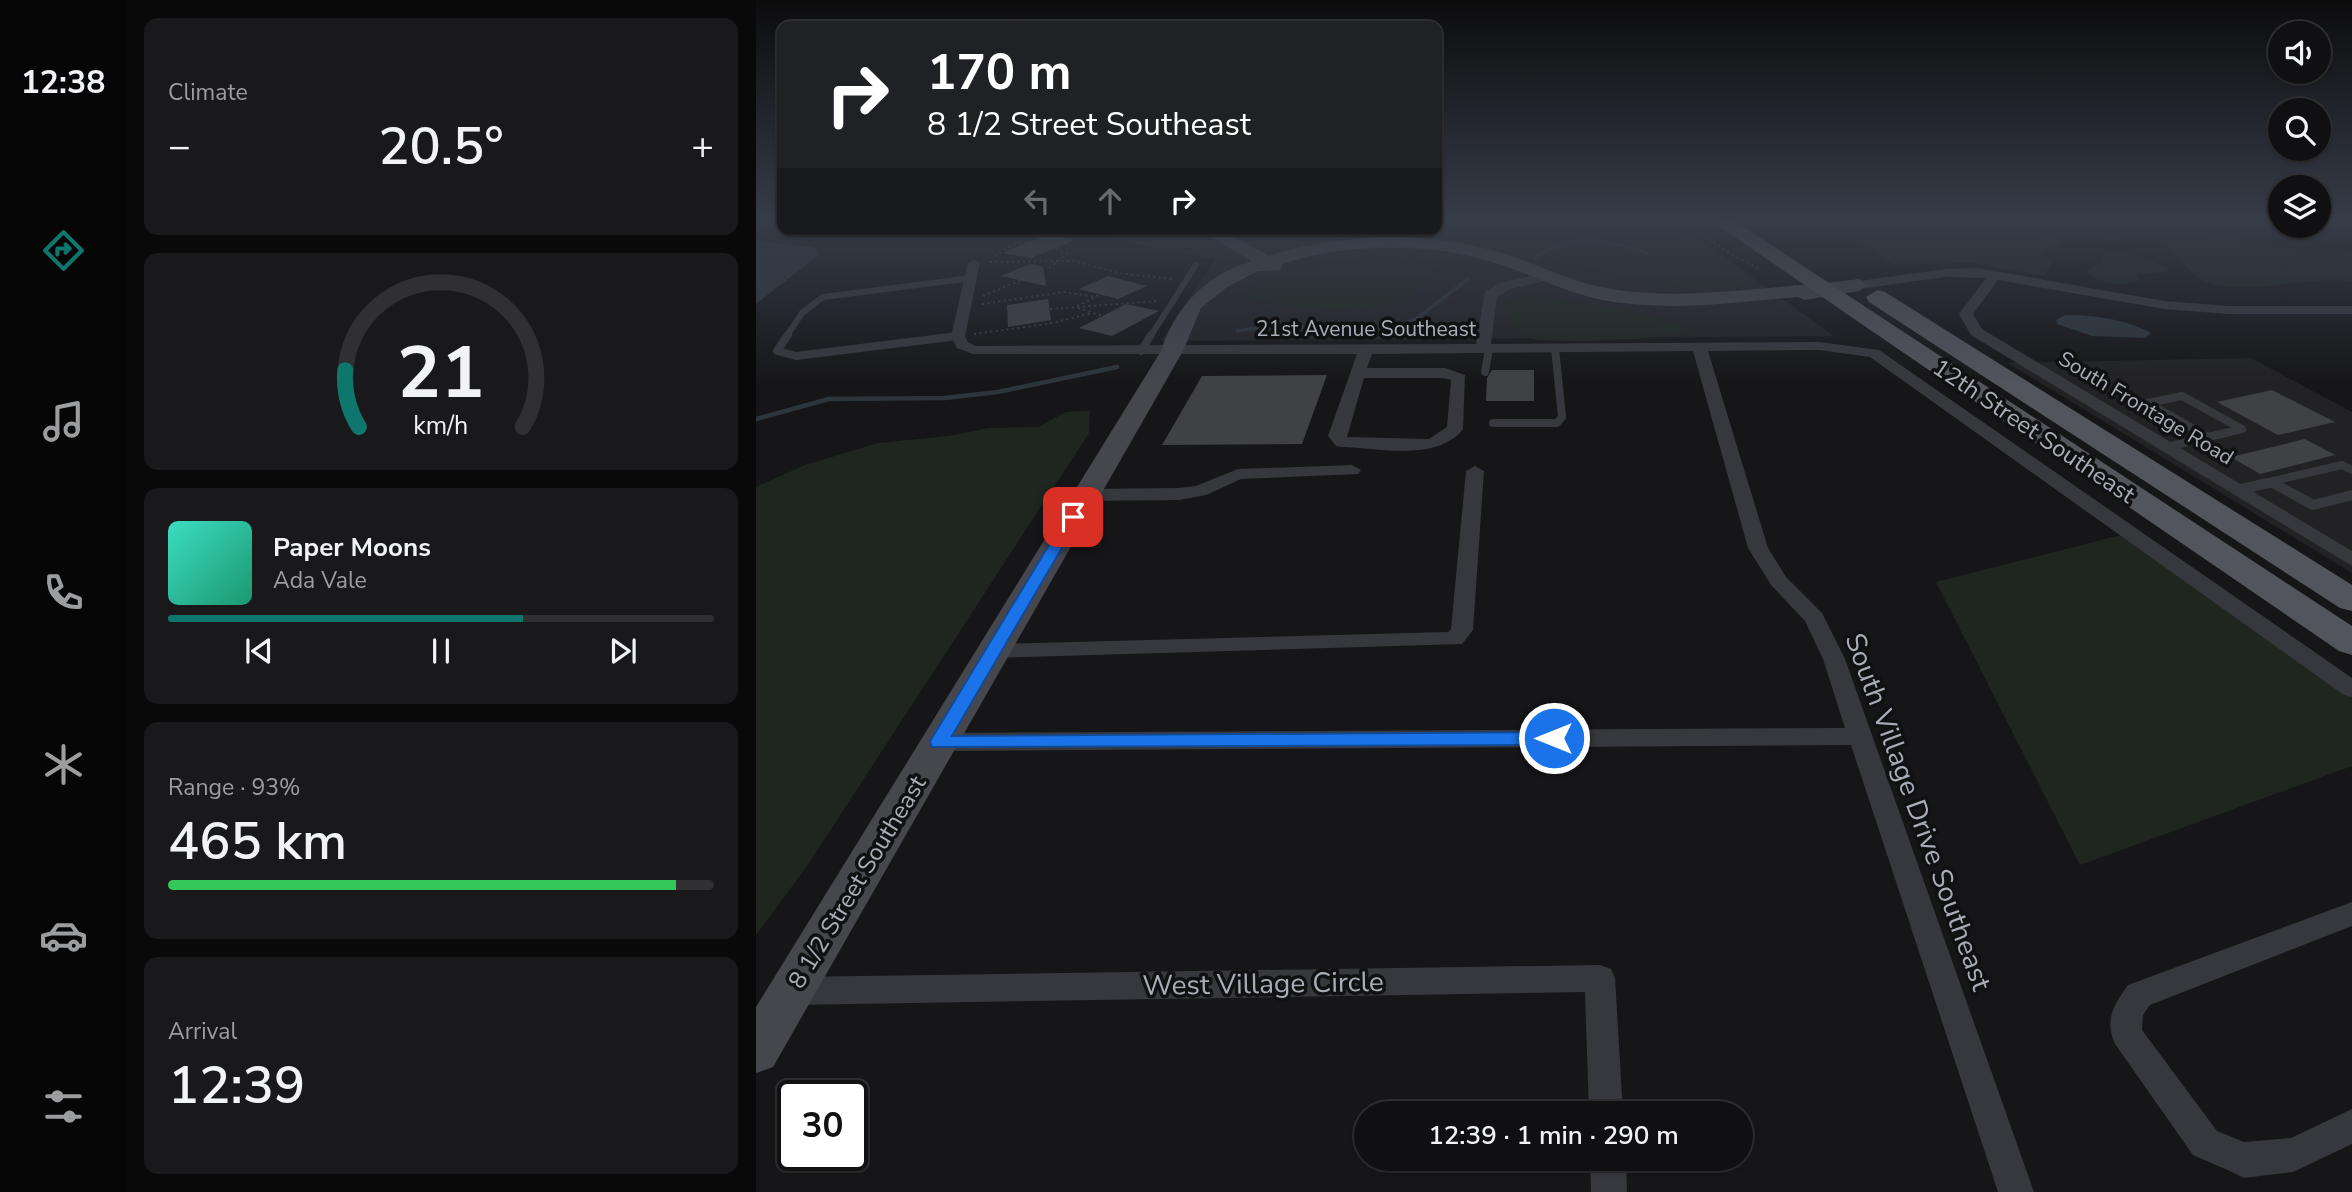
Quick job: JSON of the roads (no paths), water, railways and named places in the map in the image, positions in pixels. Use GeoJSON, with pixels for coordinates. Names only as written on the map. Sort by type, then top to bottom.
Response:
{"type":"FeatureCollection","features":[{"type":"Feature","properties":{"kind":"main road","name":"12th Street Southeast"},"geometry":{"type":"LineString","coordinates":[[1817,274],[2352,643]]}},
{"type":"Feature","properties":{"kind":"main road","name":"12th Street Southeast"},"geometry":{"type":"LineString","coordinates":[[1829,280],[1859,285],[2352,600]]}},
{"type":"Feature","properties":{"kind":"street"},"geometry":{"type":"LineString","coordinates":[[958,336],[973,274]]}},
{"type":"Feature","properties":{"kind":"street","name":"8 1/2 Street Southeast"},"geometry":{"type":"LineString","coordinates":[[756,1051],[1086,495],[1157,351],[1192,335],[1209,305],[1238,282],[1255,274]]}},
{"type":"Feature","properties":{"kind":"street","name":"8 1/2 Street Southeast"},"geometry":{"type":"LineString","coordinates":[[1527,274],[1588,298],[1665,308],[1731,306],[1829,280]]}},
{"type":"Feature","properties":{"kind":"street"},"geometry":{"type":"LineString","coordinates":[[1859,285],[1946,274]]}},
{"type":"Feature","properties":{"kind":"street"},"geometry":{"type":"LineString","coordinates":[[1978,274],[2164,305],[2228,310],[2352,310]]}},
{"type":"Feature","properties":{"kind":"street","name":"South Frontage Road"},"geometry":{"type":"LineString","coordinates":[[1995,275],[1966,314],[1976,332],[2352,560]]}},
{"type":"Feature","properties":{"kind":"street"},"geometry":{"type":"LineString","coordinates":[[1486,349],[1490,295],[1505,286],[1540,278]]}},
{"type":"Feature","properties":{"kind":"street","name":"21st Avenue Southeast"},"geometry":{"type":"LineString","coordinates":[[958,336],[962,345],[991,352],[1855,348],[1886,359],[2352,690]]}},
{"type":"Feature","properties":{"kind":"street","name":"South Village Drive Southeast"},"geometry":{"type":"LineString","coordinates":[[1699,347],[1758,548],[1778,581],[1814,618],[1834,659],[2016,1192]]}},
{"type":"Feature","properties":{"kind":"street"},"geometry":{"type":"LineString","coordinates":[[1358,373],[1445,373],[1459,378],[1455,429],[1440,441],[1429,444],[1342,442],[1337,436],[1358,373],[1366,350]]}},
{"type":"Feature","properties":{"kind":"street"},"geometry":{"type":"LineString","coordinates":[[1086,495],[1179,494],[1200,491],[1238,474],[1352,470]]}},
{"type":"Feature","properties":{"kind":"street"},"geometry":{"type":"LineString","coordinates":[[993,651],[1441,642],[1454,639],[1462,630],[1475,471]]}},
{"type":"Feature","properties":{"kind":"street"},"geometry":{"type":"LineString","coordinates":[[939,742],[1861,736]]}},
{"type":"Feature","properties":{"kind":"street"},"geometry":{"type":"LineString","coordinates":[[2352,914],[2139,995],[2127,1011],[2126,1034],[2205,1143],[2244,1160],[2293,1155],[2352,1126]]}},
{"type":"Feature","properties":{"kind":"street","name":"West Village Circle"},"geometry":{"type":"LineString","coordinates":[[792,991],[1600,978],[1605,1101]]}},
{"type":"Feature","properties":{"kind":"street"},"geometry":{"type":"LineString","coordinates":[[1608,1171],[1609,1192]]}},
{"type":"Feature","properties":{"kind":"lane"},"geometry":{"type":"LineString","coordinates":[[958,274],[823,297],[802,313],[777,351],[796,356],[958,336]]}},
{"type":"Feature","properties":{"kind":"lane"},"geometry":{"type":"LineString","coordinates":[[1157,351],[1173,301],[1190,274]]}},
{"type":"Feature","properties":{"kind":"lane"},"geometry":{"type":"LineString","coordinates":[[1493,423],[1557,423],[1562,417],[1555,348]]}},
{"type":"Feature","properties":{"kind":"lane"},"geometry":{"type":"LineString","coordinates":[[1485,372],[1486,349]]}},
{"type":"Feature","properties":{"kind":"lane"},"geometry":{"type":"LineString","coordinates":[[2167,447],[2242,429],[2182,396],[2148,403],[2208,437]]}},
{"type":"Feature","properties":{"kind":"lane"},"geometry":{"type":"LineString","coordinates":[[2237,490],[2342,465],[2352,470]]}},
{"type":"Feature","properties":{"kind":"lane"},"geometry":{"type":"LineString","coordinates":[[2272,482],[2313,505],[2352,495]]}},
{"type":"Feature","properties":{"kind":"waterway"},"geometry":{"type":"LineString","coordinates":[[1237,331],[1263,327],[1395,327],[1416,319],[1468,279]]}},
{"type":"Feature","properties":{"kind":"waterway"},"geometry":{"type":"LineString","coordinates":[[756,419],[829,399],[945,398],[998,392],[1117,367]]}}]}
